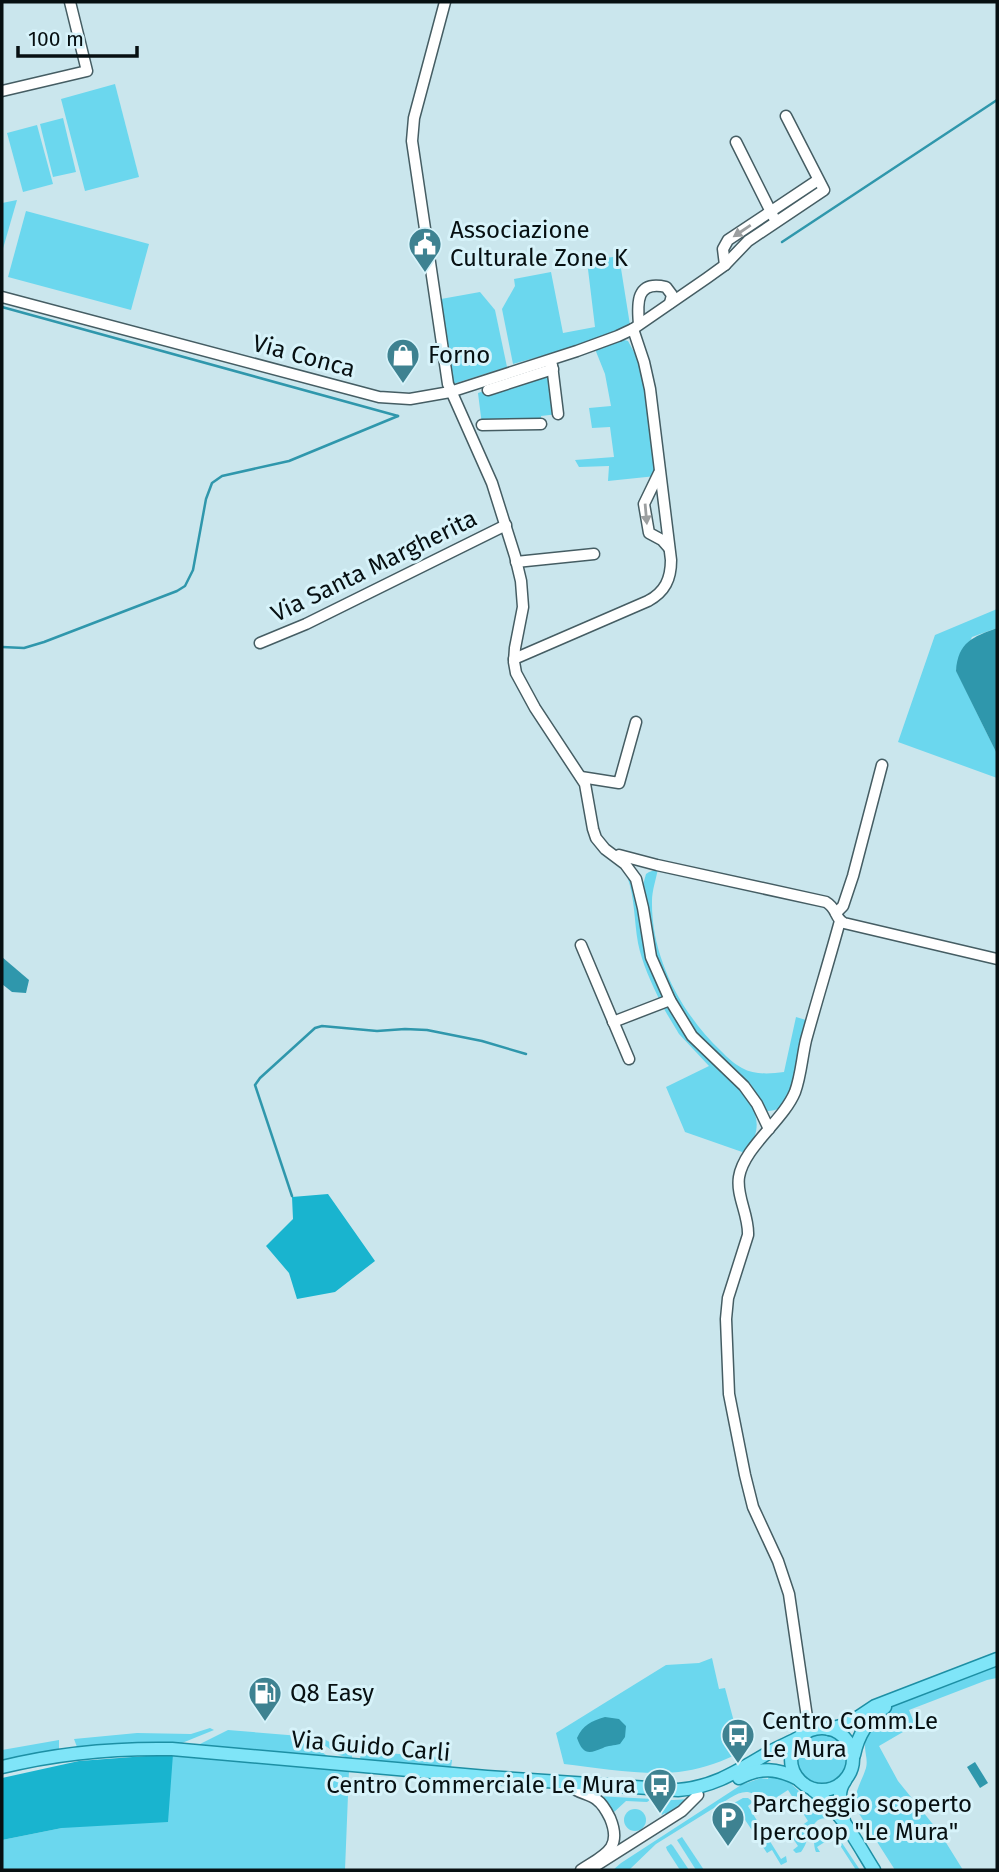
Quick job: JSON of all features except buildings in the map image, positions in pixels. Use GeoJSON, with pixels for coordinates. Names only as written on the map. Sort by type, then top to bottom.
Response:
{"type":"FeatureCollection","features":[{"type":"Feature","properties":{"kind":"main road"},"geometry":{"type":"LineString","coordinates":[[874,1870],[827,1802],[798,1779],[792,1769],[793,1747],[805,1734],[816,1729],[848,1724],[871,1708],[997,1659]]}},
{"type":"Feature","properties":{"kind":"main road"},"geometry":{"type":"LineString","coordinates":[[844,1824],[839,1795],[841,1784],[852,1768],[859,1736],[883,1707],[903,1696]]}},
{"type":"Feature","properties":{"kind":"main road"},"geometry":{"type":"LineString","coordinates":[[829,1729],[844,1737],[851,1746],[853,1758]]}},
{"type":"Feature","properties":{"kind":"main road","name":"Via Guido Carli"},"geometry":{"type":"LineString","coordinates":[[2,1767],[86,1752],[155,1749],[661,1790],[696,1788],[720,1781],[805,1734]]}},
{"type":"Feature","properties":{"kind":"main road","name":"Via Guido Carli"},"geometry":{"type":"LineString","coordinates":[[486,1777],[576,1790],[664,1798],[698,1795],[760,1770],[775,1770],[798,1779]]}},
{"type":"Feature","properties":{"kind":"main road"},"geometry":{"type":"LineString","coordinates":[[809,1788],[825,1791],[845,1781]]}},
{"type":"Feature","properties":{"kind":"street"},"geometry":{"type":"LineString","coordinates":[[2,91],[87,71],[70,2]]}},
{"type":"Feature","properties":{"kind":"street","name":"Via Santa Margherita"},"geometry":{"type":"LineString","coordinates":[[445,2],[416,108],[412,133],[446,375],[450,392],[483,459],[506,526],[522,587],[523,607],[514,659],[516,673],[526,694],[581,777],[587,790],[593,829],[599,843],[637,869]]}},
{"type":"Feature","properties":{"kind":"street","name":"Via Conca"},"geometry":{"type":"LineString","coordinates":[[2,297],[379,397],[411,399],[450,392],[552,364],[636,327],[725,265],[774,217],[824,190],[786,116]]}},
{"type":"Feature","properties":{"kind":"street"},"geometry":{"type":"LineString","coordinates":[[736,142],[774,217]]}},
{"type":"Feature","properties":{"kind":"street"},"geometry":{"type":"LineString","coordinates":[[514,659],[658,595],[668,579],[671,567],[670,551],[650,389],[636,327],[637,302],[640,293],[645,289],[655,285],[666,287],[672,295],[670,303]]}},
{"type":"Feature","properties":{"kind":"street"},"geometry":{"type":"LineString","coordinates":[[488,390],[552,364],[558,414]]}},
{"type":"Feature","properties":{"kind":"street"},"geometry":{"type":"LineString","coordinates":[[482,425],[541,424]]}},
{"type":"Feature","properties":{"kind":"street"},"geometry":{"type":"LineString","coordinates":[[660,471],[646,499],[645,509],[649,533],[666,543],[670,551]]}},
{"type":"Feature","properties":{"kind":"street","name":"Via Santa Margherita"},"geometry":{"type":"LineString","coordinates":[[260,643],[306,624],[506,526]]}},
{"type":"Feature","properties":{"kind":"street"},"geometry":{"type":"LineString","coordinates":[[516,562],[594,554]]}},
{"type":"Feature","properties":{"kind":"street"},"geometry":{"type":"LineString","coordinates":[[581,777],[619,783],[636,722]]}},
{"type":"Feature","properties":{"kind":"street"},"geometry":{"type":"LineString","coordinates":[[805,1734],[789,1594],[749,1493],[733,1418],[725,1339],[728,1298],[744,1248],[748,1225],[739,1177],[745,1161],[788,1106],[796,1090],[838,917],[853,876],[882,765]]}},
{"type":"Feature","properties":{"kind":"street"},"geometry":{"type":"LineString","coordinates":[[769,1129],[757,1104],[744,1086],[692,1037],[670,1000],[651,957],[637,869],[659,866],[826,902],[834,908],[838,917],[855,926],[997,959]]}},
{"type":"Feature","properties":{"kind":"street"},"geometry":{"type":"LineString","coordinates":[[581,945],[629,1059]]}},
{"type":"Feature","properties":{"kind":"street"},"geometry":{"type":"LineString","coordinates":[[613,1022],[670,1000]]}},
{"type":"Feature","properties":{"kind":"street"},"geometry":{"type":"LineString","coordinates":[[576,1790],[603,1805],[611,1820],[615,1838],[611,1850],[581,1870]]}},
{"type":"Feature","properties":{"kind":"street"},"geometry":{"type":"LineString","coordinates":[[589,1870],[682,1811],[698,1795]]}},
{"type":"Feature","properties":{"kind":"shaded area"},"geometry":{"type":"Polygon","coordinates":[[[115,84],[139,177],[85,191],[61,99],[115,84]]]}},
{"type":"Feature","properties":{"kind":"shaded area"},"geometry":{"type":"Polygon","coordinates":[[[63,118],[76,172],[53,177],[40,124],[63,118]]]}},
{"type":"Feature","properties":{"kind":"shaded area"},"geometry":{"type":"Polygon","coordinates":[[[37,125],[53,184],[23,192],[7,133],[37,125]]]}},
{"type":"Feature","properties":{"kind":"shaded area"},"geometry":{"type":"Polygon","coordinates":[[[17,200],[2,252],[2,203],[17,200]]]}},
{"type":"Feature","properties":{"kind":"shaded area"},"geometry":{"type":"Polygon","coordinates":[[[26,211],[149,244],[131,310],[8,277],[26,211]]]}},
{"type":"Feature","properties":{"kind":"shaded area"},"geometry":{"type":"Polygon","coordinates":[[[619,256],[630,325],[581,345],[513,364],[502,309],[515,286],[514,279],[551,272],[563,333],[595,327],[587,261],[619,256]]]}},
{"type":"Feature","properties":{"kind":"shaded area"},"geometry":{"type":"Polygon","coordinates":[[[480,292],[495,310],[507,367],[453,384],[441,299],[480,292]]]}},
{"type":"Feature","properties":{"kind":"shaded area"},"geometry":{"type":"Polygon","coordinates":[[[621,339],[628,341],[641,365],[656,476],[608,481],[609,466],[579,467],[575,460],[614,457],[610,427],[592,428],[589,408],[611,406],[605,374],[595,349],[621,339]]]}},
{"type":"Feature","properties":{"kind":"shaded area"},"geometry":{"type":"Polygon","coordinates":[[[553,369],[558,414],[541,416],[541,424],[482,425],[478,393],[553,369]]]}},
{"type":"Feature","properties":{"kind":"shaded area"},"geometry":{"type":"Polygon","coordinates":[[[997,609],[997,628],[972,637],[956,670],[997,754],[997,778],[898,742],[935,635],[997,609]]]}},
{"type":"Feature","properties":{"kind":"shaded area"},"geometry":{"type":"Polygon","coordinates":[[[997,628],[997,754],[956,671],[960,653],[968,642],[997,628]]]}},
{"type":"Feature","properties":{"kind":"shaded area"},"geometry":{"type":"Polygon","coordinates":[[[658,869],[652,897],[653,922],[663,963],[681,1002],[721,1051],[733,1062],[752,1072],[784,1072],[796,1017],[806,1020],[791,1090],[779,1108],[766,1111],[751,1085],[702,1041],[682,1015],[657,962],[643,885],[646,874],[658,869]]]}},
{"type":"Feature","properties":{"kind":"shaded area"},"geometry":{"type":"Polygon","coordinates":[[[627,876],[637,903],[650,968],[664,999],[660,1001],[640,950],[627,876]]]}},
{"type":"Feature","properties":{"kind":"shaded area"},"geometry":{"type":"Polygon","coordinates":[[[2,957],[29,980],[26,993],[12,992],[2,984],[2,957]]]}},
{"type":"Feature","properties":{"kind":"shaded area"},"geometry":{"type":"Polygon","coordinates":[[[668,1007],[692,1041],[736,1085],[754,1109],[757,1123],[754,1137],[745,1153],[685,1132],[666,1087],[709,1066],[679,1034],[664,1009],[668,1007]]]}},
{"type":"Feature","properties":{"kind":"shaded area"},"geometry":{"type":"Polygon","coordinates":[[[328,1194],[375,1261],[335,1292],[297,1299],[289,1273],[266,1246],[293,1219],[292,1197],[328,1194]]]}},
{"type":"Feature","properties":{"kind":"shaded area"},"geometry":{"type":"Polygon","coordinates":[[[712,1658],[719,1689],[725,1688],[742,1752],[707,1766],[671,1773],[564,1764],[556,1733],[666,1665],[699,1663],[712,1658]]]}},
{"type":"Feature","properties":{"kind":"shaded area"},"geometry":{"type":"Polygon","coordinates":[[[997,1665],[997,1678],[909,1710],[915,1725],[879,1746],[898,1781],[940,1833],[963,1870],[895,1870],[856,1806],[856,1795],[867,1765],[865,1746],[868,1732],[886,1710],[898,1702],[997,1665]]]}},
{"type":"Feature","properties":{"kind":"shaded area"},"geometry":{"type":"Polygon","coordinates":[[[605,1717],[619,1719],[626,1726],[625,1737],[620,1744],[587,1752],[577,1738],[579,1734],[588,1724],[605,1717]]]}},
{"type":"Feature","properties":{"kind":"shaded area"},"geometry":{"type":"Polygon","coordinates":[[[210,1728],[214,1730],[182,1743],[125,1743],[77,1747],[74,1739],[137,1733],[191,1734],[210,1728]]]}},
{"type":"Feature","properties":{"kind":"shaded area"},"geometry":{"type":"Polygon","coordinates":[[[228,1730],[300,1736],[330,1758],[196,1746],[228,1730]]]}},
{"type":"Feature","properties":{"kind":"shaded area"},"geometry":{"type":"Polygon","coordinates":[[[822,1735],[831,1736],[839,1742],[845,1750],[845,1768],[839,1776],[831,1782],[822,1783],[813,1782],[805,1776],[799,1768],[798,1759],[799,1750],[805,1742],[813,1736],[822,1735]]]}},
{"type":"Feature","properties":{"kind":"shaded area"},"geometry":{"type":"Polygon","coordinates":[[[320,1737],[343,1749],[352,1750],[352,1759],[339,1755],[315,1739],[320,1737]]]}},
{"type":"Feature","properties":{"kind":"shaded area"},"geometry":{"type":"Polygon","coordinates":[[[59,1740],[59,1749],[2,1761],[2,1750],[59,1740]]]}},
{"type":"Feature","properties":{"kind":"shaded area"},"geometry":{"type":"Polygon","coordinates":[[[361,1751],[438,1757],[452,1760],[451,1768],[360,1760],[361,1751]]]}},
{"type":"Feature","properties":{"kind":"shaded area"},"geometry":{"type":"Polygon","coordinates":[[[173,1754],[349,1770],[345,1870],[2,1870],[2,1840],[62,1828],[173,1754]]]}},
{"type":"Feature","properties":{"kind":"shaded area"},"geometry":{"type":"Polygon","coordinates":[[[173,1754],[168,1822],[62,1828],[2,1840],[2,1778],[79,1761],[173,1754]]]}},
{"type":"Feature","properties":{"kind":"shaded area"},"geometry":{"type":"Polygon","coordinates":[[[975,1762],[988,1783],[980,1788],[967,1767],[975,1762]]]}},
{"type":"Feature","properties":{"kind":"shaded area"},"geometry":{"type":"Polygon","coordinates":[[[769,1773],[786,1779],[803,1795],[819,1801],[836,1821],[827,1818],[816,1822],[801,1852],[796,1853],[793,1850],[798,1846],[790,1834],[808,1821],[788,1790],[771,1801],[767,1795],[760,1799],[746,1792],[730,1798],[656,1844],[629,1870],[613,1870],[741,1785],[761,1778],[768,1779],[769,1773]]]}},
{"type":"Feature","properties":{"kind":"shaded area"},"geometry":{"type":"Polygon","coordinates":[[[595,1796],[690,1799],[667,1816],[665,1813],[662,1815],[650,1800],[626,1801],[613,1813],[595,1796]]]}},
{"type":"Feature","properties":{"kind":"shaded area"},"geometry":{"type":"Polygon","coordinates":[[[743,1798],[753,1802],[748,1806],[781,1859],[786,1856],[787,1862],[781,1865],[772,1850],[767,1853],[734,1803],[743,1798]]]}},
{"type":"Feature","properties":{"kind":"shaded area"},"geometry":{"type":"Polygon","coordinates":[[[635,1809],[643,1812],[646,1820],[643,1828],[635,1831],[627,1828],[624,1820],[627,1812],[635,1809]]]}},
{"type":"Feature","properties":{"kind":"shaded area"},"geometry":{"type":"Polygon","coordinates":[[[828,1825],[860,1870],[856,1870],[834,1836],[817,1847],[820,1852],[816,1852],[815,1836],[820,1829],[828,1825]]]}},
{"type":"Feature","properties":{"kind":"shaded area"},"geometry":{"type":"Polygon","coordinates":[[[682,1837],[704,1870],[696,1870],[677,1840],[682,1837]]]}},
{"type":"Feature","properties":{"kind":"shaded area"},"geometry":{"type":"Polygon","coordinates":[[[671,1844],[689,1870],[680,1870],[667,1850],[666,1847],[671,1844]]]}},
{"type":"Feature","properties":{"kind":"waterway"},"geometry":{"type":"LineString","coordinates":[[782,242],[997,100]]}},
{"type":"Feature","properties":{"kind":"waterway"},"geometry":{"type":"LineString","coordinates":[[2,307],[398,416]]}},
{"type":"Feature","properties":{"kind":"waterway"},"geometry":{"type":"LineString","coordinates":[[2,647],[24,648],[44,642],[177,591],[185,586],[193,570],[206,499],[212,483],[222,476],[289,461],[398,416]]}},
{"type":"Feature","properties":{"kind":"waterway"},"geometry":{"type":"LineString","coordinates":[[292,1196],[255,1085],[315,1028],[322,1026],[377,1031],[427,1030],[482,1041],[526,1054]]}},
{"type":"Feature","properties":{"kind":"place","name":"Associazione Culturale Zone K"},"geometry":{"type":"Point","coordinates":[425,274]}},
{"type":"Feature","properties":{"kind":"place","name":"Forno"},"geometry":{"type":"Point","coordinates":[403,385]}},
{"type":"Feature","properties":{"kind":"place","name":"Q8 Easy"},"geometry":{"type":"Point","coordinates":[265,1723]}},
{"type":"Feature","properties":{"kind":"place","name":"Centro Comm.Le Le Mura"},"geometry":{"type":"Point","coordinates":[738,1765]}},
{"type":"Feature","properties":{"kind":"place","name":"Centro Commerciale Le Mura"},"geometry":{"type":"Point","coordinates":[660,1815]}},
{"type":"Feature","properties":{"kind":"place","name":"Parcheggio scoperto Ipercoop \"Le Mura\""},"geometry":{"type":"Point","coordinates":[728,1848]}}]}
